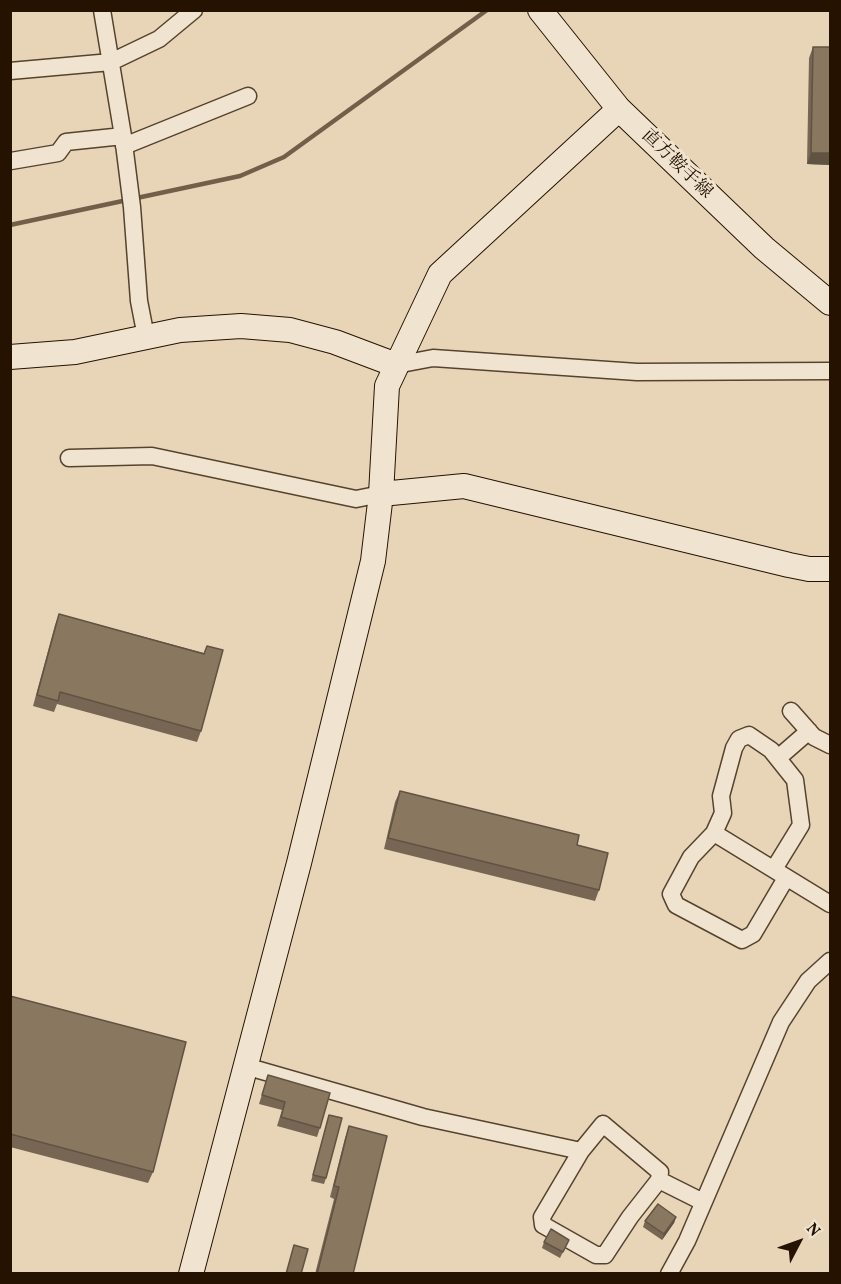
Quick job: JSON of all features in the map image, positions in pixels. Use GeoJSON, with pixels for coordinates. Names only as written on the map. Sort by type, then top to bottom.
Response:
{"type":"FeatureCollection","features":[{"type":"Feature","properties":{"kind":"street"},"geometry":{"type":"LineString","coordinates":[[102,10],[124,141],[139,301],[146,337]]}},
{"type":"Feature","properties":{"kind":"street"},"geometry":{"type":"LineString","coordinates":[[10,70],[111,62],[159,39],[194,10]]}},
{"type":"Feature","properties":{"kind":"street","name":"直方鞍手線"},"geometry":{"type":"LineString","coordinates":[[540,10],[619,109],[756,241],[831,303]]}},
{"type":"Feature","properties":{"kind":"street"},"geometry":{"type":"LineString","coordinates":[[11,161],[58,153],[66,142],[124,141],[248,96]]}},
{"type":"Feature","properties":{"kind":"street"},"geometry":{"type":"LineString","coordinates":[[190,1274],[373,561],[381,494],[387,386],[440,274],[619,109]]}},
{"type":"Feature","properties":{"kind":"street"},"geometry":{"type":"LineString","coordinates":[[10,357],[75,352],[180,330],[241,326],[290,330],[335,342],[396,365],[433,358],[637,372],[831,371]]}},
{"type":"Feature","properties":{"kind":"street"},"geometry":{"type":"LineString","coordinates":[[69,458],[152,456],[356,499],[381,494],[464,486],[789,565],[809,569],[831,568]]}},
{"type":"Feature","properties":{"kind":"street"},"geometry":{"type":"LineString","coordinates":[[791,711],[809,731],[831,746]]}},
{"type":"Feature","properties":{"kind":"street"},"geometry":{"type":"LineString","coordinates":[[778,758],[809,731]]}},
{"type":"Feature","properties":{"kind":"street"},"geometry":{"type":"LineString","coordinates":[[749,735],[778,758],[795,780],[801,825],[753,934],[742,940],[676,904],[671,894],[691,857],[714,833],[723,813],[723,784],[739,739],[749,735]]}},
{"type":"Feature","properties":{"kind":"street"},"geometry":{"type":"LineString","coordinates":[[714,833],[831,904]]}},
{"type":"Feature","properties":{"kind":"street"},"geometry":{"type":"LineString","coordinates":[[669,1274],[687,1241],[781,1022],[808,981],[831,961]]}},
{"type":"Feature","properties":{"kind":"street"},"geometry":{"type":"LineString","coordinates":[[245,1066],[423,1117],[581,1151]]}},
{"type":"Feature","properties":{"kind":"street"},"geometry":{"type":"LineString","coordinates":[[603,1124],[660,1172],[659,1180],[630,1217],[605,1255],[596,1255],[543,1226],[542,1217],[581,1151],[603,1124]]}},
{"type":"Feature","properties":{"kind":"street"},"geometry":{"type":"LineString","coordinates":[[659,1180],[704,1202]]}},
{"type":"Feature","properties":{"kind":"building"},"geometry":{"type":"Polygon","coordinates":[[[813,47],[831,47],[831,153],[811,153],[813,47]]]}},
{"type":"Feature","properties":{"kind":"building"},"geometry":{"type":"Polygon","coordinates":[[[59,614],[204,654],[207,646],[223,650],[201,731],[60,692],[58,701],[37,695],[59,614]]]}},
{"type":"Feature","properties":{"kind":"building"},"geometry":{"type":"Polygon","coordinates":[[[400,791],[579,835],[577,845],[608,853],[599,890],[388,838],[400,791]]]}},
{"type":"Feature","properties":{"kind":"building"},"geometry":{"type":"Polygon","coordinates":[[[10,996],[186,1042],[153,1172],[10,1134],[10,996]]]}},
{"type":"Feature","properties":{"kind":"building"},"geometry":{"type":"Polygon","coordinates":[[[268,1075],[330,1093],[320,1128],[281,1117],[285,1102],[262,1095],[268,1075]]]}},
{"type":"Feature","properties":{"kind":"building"},"geometry":{"type":"Polygon","coordinates":[[[329,1115],[342,1118],[326,1178],[313,1175],[329,1115]]]}},
{"type":"Feature","properties":{"kind":"building"},"geometry":{"type":"Polygon","coordinates":[[[349,1126],[387,1136],[353,1274],[317,1274],[339,1187],[334,1186],[349,1126]]]}},
{"type":"Feature","properties":{"kind":"building"},"geometry":{"type":"Polygon","coordinates":[[[658,1204],[676,1217],[664,1234],[645,1221],[658,1204]]]}},
{"type":"Feature","properties":{"kind":"building"},"geometry":{"type":"Polygon","coordinates":[[[551,1229],[569,1240],[563,1252],[544,1242],[551,1229]]]}},
{"type":"Feature","properties":{"kind":"building"},"geometry":{"type":"Polygon","coordinates":[[[294,1245],[308,1249],[301,1274],[286,1274],[294,1245]]]}},
{"type":"Feature","properties":{"kind":"waterway"},"geometry":{"type":"LineString","coordinates":[[10,225],[240,176],[284,157],[487,10]]}}]}
